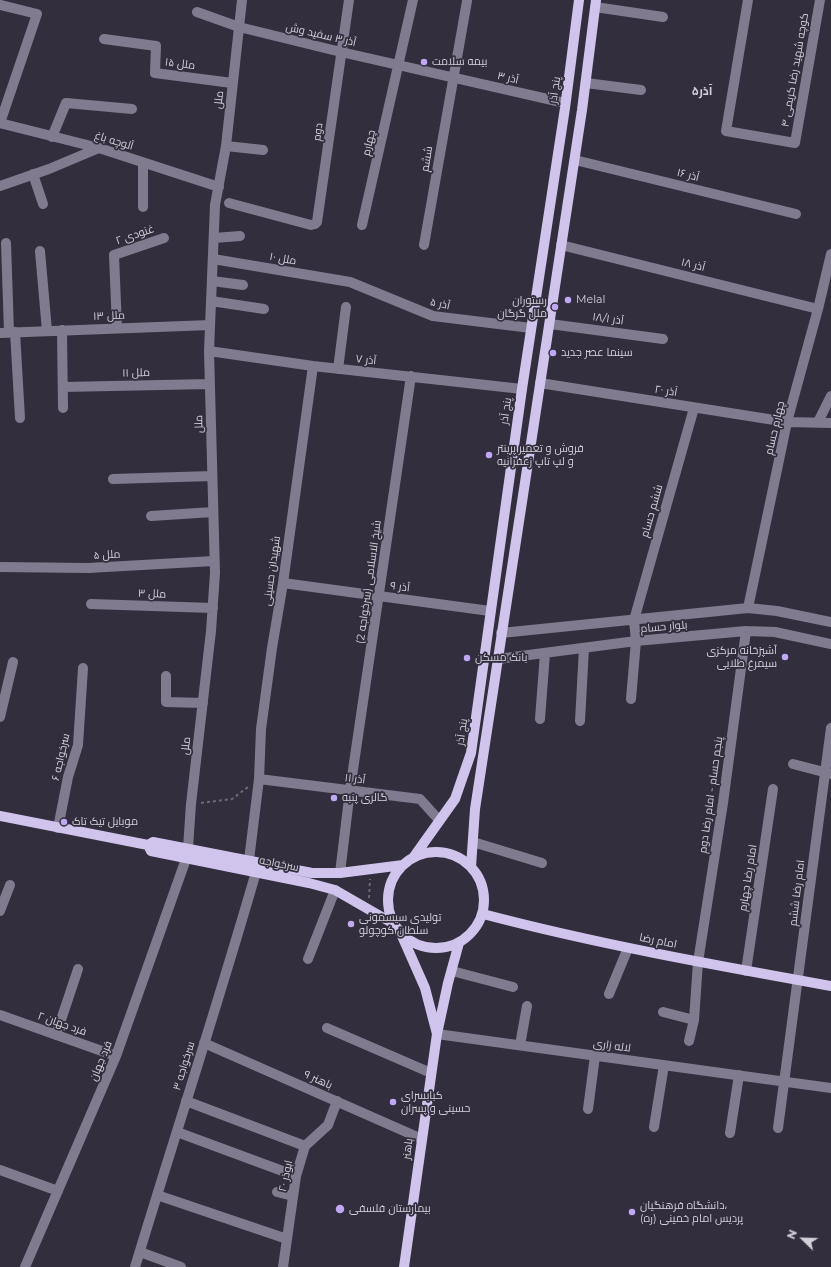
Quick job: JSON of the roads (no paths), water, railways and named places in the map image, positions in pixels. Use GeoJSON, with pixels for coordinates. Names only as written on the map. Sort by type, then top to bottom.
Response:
{"type":"FeatureCollection","features":[{"type":"Feature","properties":{"kind":"main road"},"geometry":{"type":"LineString","coordinates":[[471,867],[475,809],[575,160],[596,4],[578,2]]}},
{"type":"Feature","properties":{"kind":"main road","name":"پنج آذر"},"geometry":{"type":"LineString","coordinates":[[413,858],[455,799],[471,753],[522,389],[565,103],[578,2]]}},
{"type":"Feature","properties":{"kind":"main road","name":"سرخواجه"},"geometry":{"type":"LineString","coordinates":[[0,816],[187,853],[256,872],[309,882],[335,890],[394,924]]}},
{"type":"Feature","properties":{"kind":"main road"},"geometry":{"type":"LineString","coordinates":[[437,852],[450,854],[462,859],[479,877],[483,889],[484,901],[482,914],[478,926],[470,935],[459,943],[448,947],[435,949],[423,947],[411,942],[401,934],[394,924],[389,912],[388,899],[390,887],[395,875],[403,865],[413,858],[425,853],[437,852]]}},
{"type":"Feature","properties":{"kind":"main road","name":"سرخواجه"},"geometry":{"type":"LineString","coordinates":[[187,853],[249,860],[312,873],[340,873],[403,865]]}},
{"type":"Feature","properties":{"kind":"main road","name":"امام رضا"},"geometry":{"type":"LineString","coordinates":[[482,914],[532,927],[628,948],[831,986]]}},
{"type":"Feature","properties":{"kind":"main road","name":"باهنر"},"geometry":{"type":"LineString","coordinates":[[401,934],[425,988],[437,1034]]}},
{"type":"Feature","properties":{"kind":"main road","name":"باهنر"},"geometry":{"type":"LineString","coordinates":[[404,1267],[437,1034],[459,943]]}},
{"type":"Feature","properties":{"kind":"street","name":"ملل"},"geometry":{"type":"LineString","coordinates":[[187,853],[213,608],[214,561],[209,351],[215,205],[226,146],[242,0]]}},
{"type":"Feature","properties":{"kind":"street","name":"دوم"},"geometry":{"type":"LineString","coordinates":[[229,203],[311,225],[317,222],[349,0]]}},
{"type":"Feature","properties":{"kind":"street","name":"چهارم"},"geometry":{"type":"LineString","coordinates":[[362,225],[413,0]]}},
{"type":"Feature","properties":{"kind":"street","name":"کوچه شهید رضا کریمی ۴"},"geometry":{"type":"LineString","coordinates":[[748,0],[726,131],[794,144],[820,0]]}},
{"type":"Feature","properties":{"kind":"street","name":"ششم"},"geometry":{"type":"LineString","coordinates":[[424,245],[467,1]]}},
{"type":"Feature","properties":{"kind":"street"},"geometry":{"type":"LineString","coordinates":[[596,4],[663,17]]}},
{"type":"Feature","properties":{"kind":"street"},"geometry":{"type":"LineString","coordinates":[[0,123],[37,14],[1,5]]}},
{"type":"Feature","properties":{"kind":"street","name":"آذر ۳ سفید وش"},"geometry":{"type":"LineString","coordinates":[[197,12],[238,27],[398,65]]}},
{"type":"Feature","properties":{"kind":"street","name":"ملل ۱۵"},"geometry":{"type":"LineString","coordinates":[[104,38],[156,46],[155,73],[232,83]]}},
{"type":"Feature","properties":{"kind":"street","name":"۳ آذر"},"geometry":{"type":"LineString","coordinates":[[398,65],[565,103]]}},
{"type":"Feature","properties":{"kind":"street"},"geometry":{"type":"LineString","coordinates":[[586,83],[641,90]]}},
{"type":"Feature","properties":{"kind":"street"},"geometry":{"type":"LineString","coordinates":[[52,137],[66,103],[132,109]]}},
{"type":"Feature","properties":{"kind":"street","name":"آلوچه باغ"},"geometry":{"type":"LineString","coordinates":[[0,123],[99,148],[219,188]]}},
{"type":"Feature","properties":{"kind":"street"},"geometry":{"type":"LineString","coordinates":[[226,146],[263,150]]}},
{"type":"Feature","properties":{"kind":"street"},"geometry":{"type":"LineString","coordinates":[[0,186],[99,148]]}},
{"type":"Feature","properties":{"kind":"street","name":"۱۶ آذر"},"geometry":{"type":"LineString","coordinates":[[575,160],[796,214]]}},
{"type":"Feature","properties":{"kind":"street"},"geometry":{"type":"LineString","coordinates":[[143,163],[143,207]]}},
{"type":"Feature","properties":{"kind":"street"},"geometry":{"type":"LineString","coordinates":[[33,174],[43,204]]}},
{"type":"Feature","properties":{"kind":"street"},"geometry":{"type":"LineString","coordinates":[[214,238],[240,236]]}},
{"type":"Feature","properties":{"kind":"street","name":"۲ غنودی"},"geometry":{"type":"LineString","coordinates":[[117,328],[114,255],[164,238]]}},
{"type":"Feature","properties":{"kind":"street"},"geometry":{"type":"LineString","coordinates":[[6,244],[8,332],[20,418]]}},
{"type":"Feature","properties":{"kind":"street","name":"۱۸ آذر"},"geometry":{"type":"LineString","coordinates":[[561,245],[818,309]]}},
{"type":"Feature","properties":{"kind":"street"},"geometry":{"type":"LineString","coordinates":[[40,251],[48,331]]}},
{"type":"Feature","properties":{"kind":"street","name":"چهارم حسام"},"geometry":{"type":"LineString","coordinates":[[748,608],[787,422],[818,309],[831,254]]}},
{"type":"Feature","properties":{"kind":"street","name":"۱۰ ملل"},"geometry":{"type":"LineString","coordinates":[[213,259],[350,282]]}},
{"type":"Feature","properties":{"kind":"street"},"geometry":{"type":"LineString","coordinates":[[212,281],[243,285]]}},
{"type":"Feature","properties":{"kind":"street","name":"آذر ۵"},"geometry":{"type":"LineString","coordinates":[[350,282],[433,316],[531,328]]}},
{"type":"Feature","properties":{"kind":"street"},"geometry":{"type":"LineString","coordinates":[[211,301],[264,308]]}},
{"type":"Feature","properties":{"kind":"street"},"geometry":{"type":"LineString","coordinates":[[338,369],[346,306]]}},
{"type":"Feature","properties":{"kind":"street","name":"۱۸/۱ آذر"},"geometry":{"type":"LineString","coordinates":[[550,324],[663,339]]}},
{"type":"Feature","properties":{"kind":"street","name":"ملل ۱۳"},"geometry":{"type":"LineString","coordinates":[[8,332],[210,325]]}},
{"type":"Feature","properties":{"kind":"street"},"geometry":{"type":"LineString","coordinates":[[62,330],[63,408]]}},
{"type":"Feature","properties":{"kind":"street","name":"آذر ۷"},"geometry":{"type":"LineString","coordinates":[[209,351],[313,366],[522,389]]}},
{"type":"Feature","properties":{"kind":"street","name":"شهیدان حسینی"},"geometry":{"type":"LineString","coordinates":[[249,860],[259,779],[261,729],[313,366]]}},
{"type":"Feature","properties":{"kind":"street","name":"شیخ الاسلامی (سرخواجه 2)"},"geometry":{"type":"LineString","coordinates":[[340,873],[350,790],[411,376]]}},
{"type":"Feature","properties":{"kind":"street","name":"۲۰ آذر"},"geometry":{"type":"LineString","coordinates":[[540,383],[787,422],[831,423]]}},
{"type":"Feature","properties":{"kind":"street","name":"۱۱ ملل"},"geometry":{"type":"LineString","coordinates":[[63,387],[210,384]]}},
{"type":"Feature","properties":{"kind":"street"},"geometry":{"type":"LineString","coordinates":[[818,422],[831,396]]}},
{"type":"Feature","properties":{"kind":"street","name":"ششم حسام"},"geometry":{"type":"LineString","coordinates":[[634,620],[694,408]]}},
{"type":"Feature","properties":{"kind":"street"},"geometry":{"type":"LineString","coordinates":[[113,479],[212,476]]}},
{"type":"Feature","properties":{"kind":"street"},"geometry":{"type":"LineString","coordinates":[[151,516],[213,512]]}},
{"type":"Feature","properties":{"kind":"street","name":"ملل ۵"},"geometry":{"type":"LineString","coordinates":[[0,567],[88,568],[214,561]]}},
{"type":"Feature","properties":{"kind":"street","name":"۹ آذر"},"geometry":{"type":"LineString","coordinates":[[283,583],[490,611]]}},
{"type":"Feature","properties":{"kind":"street","name":"ملل ۳"},"geometry":{"type":"LineString","coordinates":[[91,604],[213,608]]}},
{"type":"Feature","properties":{"kind":"street","name":"بلوار حسام"},"geometry":{"type":"LineString","coordinates":[[502,633],[748,608],[777,611],[831,622]]}},
{"type":"Feature","properties":{"kind":"street"},"geometry":{"type":"LineString","coordinates":[[631,699],[636,641],[634,620]]}},
{"type":"Feature","properties":{"kind":"street","name":"بلوار حسام"},"geometry":{"type":"LineString","coordinates":[[498,659],[636,641],[746,631],[775,632],[831,644]]}},
{"type":"Feature","properties":{"kind":"street","name":"پنجم حسام - امام رضا دوم"},"geometry":{"type":"LineString","coordinates":[[689,1040],[694,1020],[698,962],[723,803],[746,631]]}},
{"type":"Feature","properties":{"kind":"street"},"geometry":{"type":"LineString","coordinates":[[580,720],[584,648]]}},
{"type":"Feature","properties":{"kind":"street"},"geometry":{"type":"LineString","coordinates":[[540,719],[545,653]]}},
{"type":"Feature","properties":{"kind":"street"},"geometry":{"type":"LineString","coordinates":[[0,718],[13,662]]}},
{"type":"Feature","properties":{"kind":"street","name":"سرخواجه ۶"},"geometry":{"type":"LineString","coordinates":[[58,828],[68,777],[78,745],[84,668]]}},
{"type":"Feature","properties":{"kind":"street"},"geometry":{"type":"LineString","coordinates":[[166,676],[166,702],[203,703]]}},
{"type":"Feature","properties":{"kind":"street","name":"امام رضا ششم"},"geometry":{"type":"LineString","coordinates":[[778,1128],[820,810],[828,774],[831,728]]}},
{"type":"Feature","properties":{"kind":"street"},"geometry":{"type":"LineString","coordinates":[[793,764],[828,774]]}},
{"type":"Feature","properties":{"kind":"street","name":"آذر ۱۱"},"geometry":{"type":"LineString","coordinates":[[259,779],[420,799],[439,820]]}},
{"type":"Feature","properties":{"kind":"street","name":"امام رضا چهارم"},"geometry":{"type":"LineString","coordinates":[[746,970],[773,788]]}},
{"type":"Feature","properties":{"kind":"street"},"geometry":{"type":"LineString","coordinates":[[473,842],[542,863]]}},
{"type":"Feature","properties":{"kind":"street","name":"فرد جهان"},"geometry":{"type":"LineString","coordinates":[[25,1267],[116,1056],[187,853]]}},
{"type":"Feature","properties":{"kind":"street","name":"سرخواجه ۳"},"geometry":{"type":"LineString","coordinates":[[135,1267],[176,1132],[224,983],[256,872]]}},
{"type":"Feature","properties":{"kind":"street"},"geometry":{"type":"LineString","coordinates":[[0,911],[10,885]]}},
{"type":"Feature","properties":{"kind":"street"},"geometry":{"type":"LineString","coordinates":[[308,959],[335,890]]}},
{"type":"Feature","properties":{"kind":"street"},"geometry":{"type":"LineString","coordinates":[[608,994],[628,948]]}},
{"type":"Feature","properties":{"kind":"street"},"geometry":{"type":"LineString","coordinates":[[56,1035],[78,969]]}},
{"type":"Feature","properties":{"kind":"street"},"geometry":{"type":"LineString","coordinates":[[452,971],[513,988]]}},
{"type":"Feature","properties":{"kind":"street"},"geometry":{"type":"LineString","coordinates":[[520,1045],[527,1006]]}},
{"type":"Feature","properties":{"kind":"street"},"geometry":{"type":"LineString","coordinates":[[663,1012],[694,1020]]}},
{"type":"Feature","properties":{"kind":"street","name":"۲ فرد جهان"},"geometry":{"type":"LineString","coordinates":[[0,1015],[116,1056]]}},
{"type":"Feature","properties":{"kind":"street"},"geometry":{"type":"LineString","coordinates":[[328,1028],[431,1072]]}},
{"type":"Feature","properties":{"kind":"street","name":"لاله زاری"},"geometry":{"type":"LineString","coordinates":[[437,1034],[831,1088]]}},
{"type":"Feature","properties":{"kind":"street","name":"۹ باهنر"},"geometry":{"type":"LineString","coordinates":[[204,1043],[422,1139]]}},
{"type":"Feature","properties":{"kind":"street"},"geometry":{"type":"LineString","coordinates":[[588,1109],[595,1056]]}},
{"type":"Feature","properties":{"kind":"street"},"geometry":{"type":"LineString","coordinates":[[654,1126],[664,1065]]}},
{"type":"Feature","properties":{"kind":"street"},"geometry":{"type":"LineString","coordinates":[[730,1133],[739,1075]]}},
{"type":"Feature","properties":{"kind":"street"},"geometry":{"type":"LineString","coordinates":[[186,1101],[305,1146],[328,1125],[337,1101]]}},
{"type":"Feature","properties":{"kind":"street"},"geometry":{"type":"LineString","coordinates":[[176,1132],[296,1176]]}},
{"type":"Feature","properties":{"kind":"street","name":"ابوذر ۲۰"},"geometry":{"type":"LineString","coordinates":[[283,1267],[296,1176],[305,1146]]}},
{"type":"Feature","properties":{"kind":"street"},"geometry":{"type":"LineString","coordinates":[[0,1170],[58,1191]]}},
{"type":"Feature","properties":{"kind":"street"},"geometry":{"type":"LineString","coordinates":[[276,1192],[293,1196]]}},
{"type":"Feature","properties":{"kind":"street"},"geometry":{"type":"LineString","coordinates":[[157,1195],[287,1239]]}},
{"type":"Feature","properties":{"kind":"street"},"geometry":{"type":"LineString","coordinates":[[140,1252],[181,1267]]}},
{"type":"Feature","properties":{"kind":"place","name":"بیمه سلامت"},"geometry":{"type":"Point","coordinates":[424,62]}},
{"type":"Feature","properties":{"kind":"place","name":"Melal"},"geometry":{"type":"Point","coordinates":[568,300]}},
{"type":"Feature","properties":{"kind":"place","name":"رستوران ملل گرگان"},"geometry":{"type":"Point","coordinates":[555,307]}},
{"type":"Feature","properties":{"kind":"place","name":"سینما عصر جدید"},"geometry":{"type":"Point","coordinates":[553,353]}},
{"type":"Feature","properties":{"kind":"place","name":"فروش و تعمیر پرینتر و لپ تاپ زعفرانیه"},"geometry":{"type":"Point","coordinates":[489,455]}},
{"type":"Feature","properties":{"kind":"place","name":"آشپزخانه مرکزی سیمرغ طلایی"},"geometry":{"type":"Point","coordinates":[785,657]}},
{"type":"Feature","properties":{"kind":"place","name":"بانک مسکن"},"geometry":{"type":"Point","coordinates":[467,658]}},
{"type":"Feature","properties":{"kind":"place","name":"گالری پنبه"},"geometry":{"type":"Point","coordinates":[334,798]}},
{"type":"Feature","properties":{"kind":"place","name":"موبایل تیک تاک"},"geometry":{"type":"Point","coordinates":[64,822]}},
{"type":"Feature","properties":{"kind":"place","name":"تولیدی سیسمونی سلطان کوچولو"},"geometry":{"type":"Point","coordinates":[351,924]}},
{"type":"Feature","properties":{"kind":"place","name":"کبابسرای حسینی و پسران"},"geometry":{"type":"Point","coordinates":[393,1102]}},
{"type":"Feature","properties":{"kind":"place","name":"بیمارستان فلسفی"},"geometry":{"type":"Point","coordinates":[340,1209]}},
{"type":"Feature","properties":{"kind":"place","name":"دانشگاه فرهنگیان، پردیس امام خمینی (ره)"},"geometry":{"type":"Point","coordinates":[632,1212]}},
{"type":"Feature","properties":{"kind":"district","name":"۵آذر"},"geometry":{"type":"Point","coordinates":[702,91]}}]}
